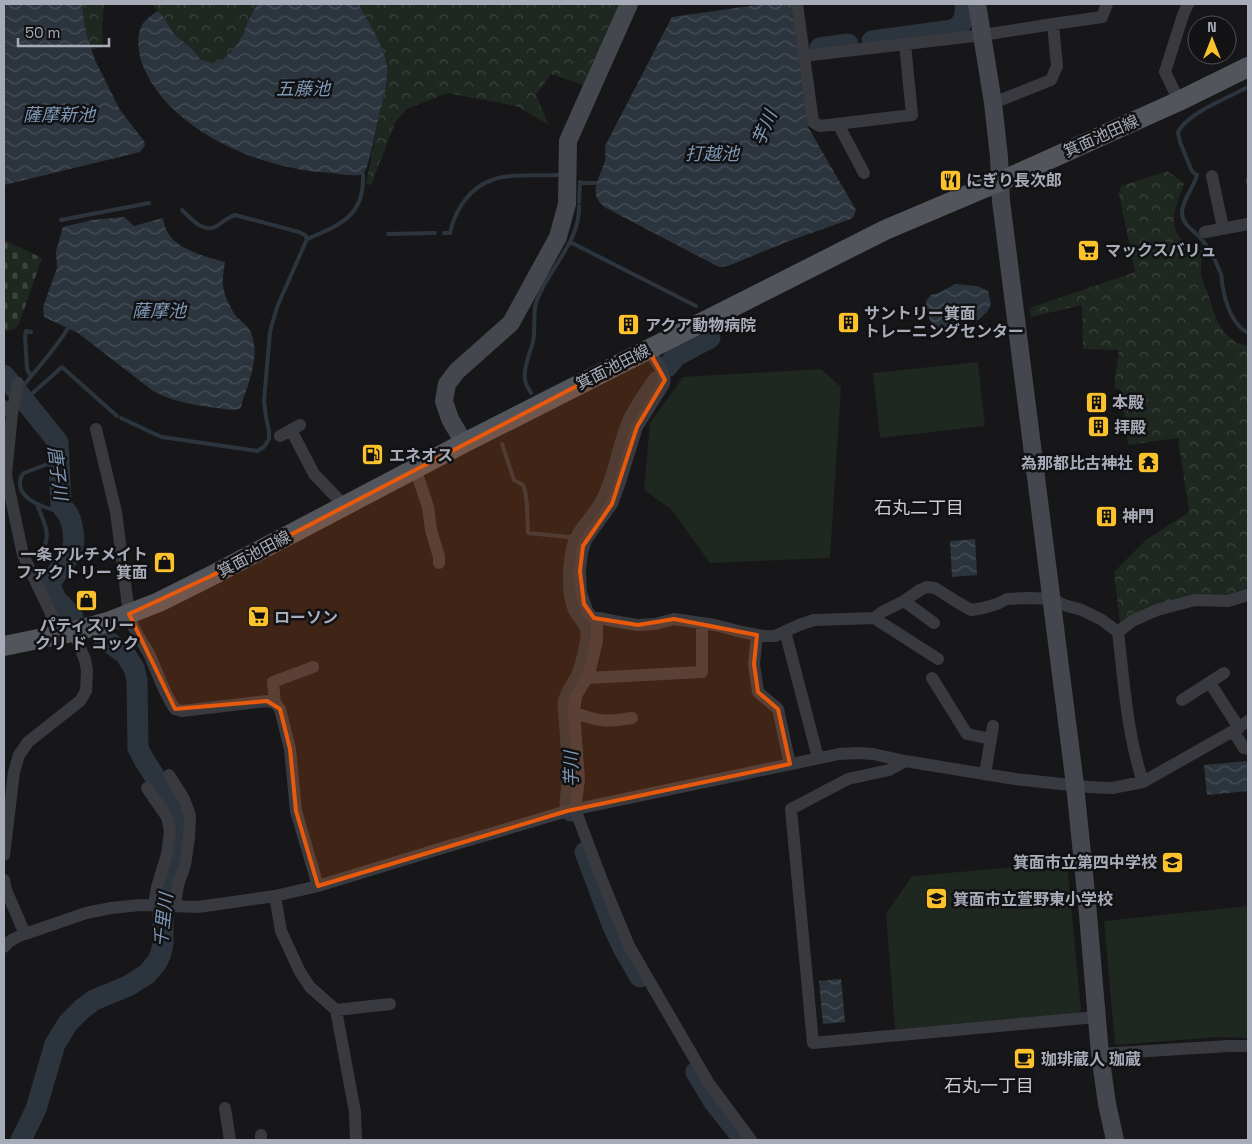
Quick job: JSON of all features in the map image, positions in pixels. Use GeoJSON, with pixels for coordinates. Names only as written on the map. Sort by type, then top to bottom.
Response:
{"type":"FeatureCollection","features":[{"type":"Feature","properties":{"kind":"main road","name":"箕面池田線"},"geometry":{"type":"LineString","coordinates":[[4,646],[72,632],[108,622],[158,602],[464,443],[886,230],[1000,181],[1248,67]]}},
{"type":"Feature","properties":{"kind":"street"},"geometry":{"type":"LineString","coordinates":[[464,443],[450,419],[444,401],[447,384],[457,371],[511,323],[558,237],[567,204],[568,141],[629,4]]}},
{"type":"Feature","properties":{"kind":"street"},"geometry":{"type":"LineString","coordinates":[[797,4],[813,122],[820,126],[912,115],[905,44]]}},
{"type":"Feature","properties":{"kind":"street"},"geometry":{"type":"LineString","coordinates":[[977,4],[993,103],[999,157],[1001,201],[1075,786],[1100,1054],[1107,1104],[1115,1140]]}},
{"type":"Feature","properties":{"kind":"street"},"geometry":{"type":"LineString","coordinates":[[804,56],[983,35],[1102,17],[1108,4]]}},
{"type":"Feature","properties":{"kind":"street"},"geometry":{"type":"LineString","coordinates":[[1179,100],[1165,72],[1188,4]]}},
{"type":"Feature","properties":{"kind":"street"},"geometry":{"type":"LineString","coordinates":[[993,103],[1051,80],[1056,66],[1053,24]]}},
{"type":"Feature","properties":{"kind":"street"},"geometry":{"type":"LineString","coordinates":[[838,124],[864,172]]}},
{"type":"Feature","properties":{"kind":"street"},"geometry":{"type":"LineString","coordinates":[[1212,176],[1223,228]]}},
{"type":"Feature","properties":{"kind":"street"},"geometry":{"type":"LineString","coordinates":[[1205,232],[1248,224]]}},
{"type":"Feature","properties":{"kind":"street"},"geometry":{"type":"LineString","coordinates":[[648,349],[664,374],[665,380],[637,427],[612,504],[586,540],[582,552],[580,571],[581,593],[588,613],[597,623],[597,641],[587,678],[576,696],[574,712],[579,780],[572,810],[629,946],[708,1082],[751,1140]]}},
{"type":"Feature","properties":{"kind":"street"},"geometry":{"type":"LineString","coordinates":[[4,855],[12,787],[19,755],[28,742],[80,701],[86,691],[88,670],[78,642],[72,632],[55,622],[23,555],[5,475],[8,410],[16,389]]}},
{"type":"Feature","properties":{"kind":"street"},"geometry":{"type":"LineString","coordinates":[[96,429],[116,512],[132,625],[158,673],[163,689],[175,709],[182,711],[267,702],[275,703]]}},
{"type":"Feature","properties":{"kind":"street"},"geometry":{"type":"LineString","coordinates":[[290,430],[314,474],[338,499],[343,507]]}},
{"type":"Feature","properties":{"kind":"street"},"geometry":{"type":"LineString","coordinates":[[414,470],[428,506],[431,530],[439,564]]}},
{"type":"Feature","properties":{"kind":"street"},"geometry":{"type":"LineString","coordinates":[[874,618],[920,590],[934,588],[971,610],[997,604],[1007,599],[1051,599],[1102,620],[1118,632],[1127,711],[1136,764],[1142,782]]}},
{"type":"Feature","properties":{"kind":"street"},"geometry":{"type":"LineString","coordinates":[[1118,632],[1132,621],[1157,610],[1195,600],[1228,601],[1248,595]]}},
{"type":"Feature","properties":{"kind":"street"},"geometry":{"type":"LineString","coordinates":[[904,601],[934,623]]}},
{"type":"Feature","properties":{"kind":"street"},"geometry":{"type":"LineString","coordinates":[[594,618],[638,625],[654,624],[674,619],[731,628],[764,636],[775,636],[814,620],[874,618],[938,659]]}},
{"type":"Feature","properties":{"kind":"street"},"geometry":{"type":"LineString","coordinates":[[587,678],[702,672],[702,623]]}},
{"type":"Feature","properties":{"kind":"street"},"geometry":{"type":"LineString","coordinates":[[785,631],[818,758]]}},
{"type":"Feature","properties":{"kind":"street"},"geometry":{"type":"LineString","coordinates":[[757,635],[753,695],[778,709],[790,764]]}},
{"type":"Feature","properties":{"kind":"street"},"geometry":{"type":"LineString","coordinates":[[313,667],[274,682],[275,703],[280,709],[290,749],[296,811],[318,886]]}},
{"type":"Feature","properties":{"kind":"street"},"geometry":{"type":"LineString","coordinates":[[1182,700],[1224,673]]}},
{"type":"Feature","properties":{"kind":"street"},"geometry":{"type":"LineString","coordinates":[[932,678],[967,734],[992,732],[986,774]]}},
{"type":"Feature","properties":{"kind":"street"},"geometry":{"type":"LineString","coordinates":[[1210,683],[1240,727],[1244,748],[1248,749]]}},
{"type":"Feature","properties":{"kind":"street"},"geometry":{"type":"LineString","coordinates":[[574,712],[590,719],[604,721],[632,718]]}},
{"type":"Feature","properties":{"kind":"street"},"geometry":{"type":"LineString","coordinates":[[4,947],[25,934],[86,913],[140,905],[198,907],[276,896],[318,886],[572,810],[839,754],[873,754],[986,774],[1075,786],[1112,788],[1142,782],[1240,727]]}},
{"type":"Feature","properties":{"kind":"street"},"geometry":{"type":"LineString","coordinates":[[4,758],[17,764]]}},
{"type":"Feature","properties":{"kind":"street"},"geometry":{"type":"LineString","coordinates":[[905,761],[890,770],[848,779],[792,809],[813,1043],[1096,1017]]}},
{"type":"Feature","properties":{"kind":"street"},"geometry":{"type":"LineString","coordinates":[[169,775],[184,799],[190,816],[190,838],[186,864],[178,885],[176,905]]}},
{"type":"Feature","properties":{"kind":"street"},"geometry":{"type":"LineString","coordinates":[[146,788],[167,816],[170,831],[167,854],[157,887],[154,905]]}},
{"type":"Feature","properties":{"kind":"street"},"geometry":{"type":"LineString","coordinates":[[4,886],[25,934]]}},
{"type":"Feature","properties":{"kind":"street"},"geometry":{"type":"LineString","coordinates":[[276,896],[281,931],[300,972],[310,987],[336,1010],[355,1112],[356,1140]]}},
{"type":"Feature","properties":{"kind":"street"},"geometry":{"type":"LineString","coordinates":[[336,1010],[390,1004]]}},
{"type":"Feature","properties":{"kind":"street"},"geometry":{"type":"LineString","coordinates":[[1100,1054],[1248,1046]]}},
{"type":"Feature","properties":{"kind":"street"},"geometry":{"type":"LineString","coordinates":[[225,1108],[230,1140]]}},
{"type":"Feature","properties":{"kind":"highlighted area"},"geometry":{"type":"Polygon","coordinates":[[[648,349],[665,380],[637,427],[612,504],[583,546],[580,571],[584,604],[594,618],[638,625],[674,619],[757,635],[754,664],[758,692],[778,709],[790,764],[567,811],[318,886],[296,811],[290,749],[280,709],[267,701],[175,709],[129,614],[211,576],[648,349]]]}},
{"type":"Feature","properties":{"kind":"green space"},"geometry":{"type":"Polygon","coordinates":[[[82,4],[104,4],[103,47],[91,50],[85,29],[82,4]]]}},
{"type":"Feature","properties":{"kind":"green space"},"geometry":{"type":"Polygon","coordinates":[[[153,4],[257,4],[236,46],[223,59],[213,63],[201,60],[174,34],[153,4]]]}},
{"type":"Feature","properties":{"kind":"green space"},"geometry":{"type":"Polygon","coordinates":[[[358,4],[620,4],[583,85],[551,74],[536,95],[549,125],[516,106],[447,93],[407,109],[396,121],[371,185],[366,184],[387,76],[384,55],[368,20],[358,4]]]}},
{"type":"Feature","properties":{"kind":"green space"},"geometry":{"type":"Polygon","coordinates":[[[1167,171],[1184,183],[1175,211],[1174,225],[1176,232],[1195,252],[1205,249],[1201,266],[1202,277],[1220,326],[1231,339],[1248,346],[1248,591],[1120,623],[1114,572],[1146,540],[1189,512],[1178,438],[1128,445],[1121,390],[1114,388],[1119,350],[1083,349],[1082,305],[1031,317],[1030,308],[1135,272],[1119,194],[1121,186],[1167,171]]]}},
{"type":"Feature","properties":{"kind":"green space"},"geometry":{"type":"Polygon","coordinates":[[[4,240],[42,258],[19,324],[16,328],[9,331],[4,331],[4,240]]]}},
{"type":"Feature","properties":{"kind":"green space"},"geometry":{"type":"Polygon","coordinates":[[[978,362],[985,426],[880,438],[873,373],[978,362]]]}},
{"type":"Feature","properties":{"kind":"green space"},"geometry":{"type":"Polygon","coordinates":[[[821,369],[841,387],[830,558],[710,563],[671,509],[644,490],[650,423],[683,377],[821,369]]]}},
{"type":"Feature","properties":{"kind":"green space"},"geometry":{"type":"Polygon","coordinates":[[[1067,863],[1081,1010],[1077,1015],[895,1029],[886,914],[912,876],[1067,863]]]}},
{"type":"Feature","properties":{"kind":"green space"},"geometry":{"type":"Polygon","coordinates":[[[1248,906],[1248,1038],[1218,1037],[1115,1045],[1104,921],[1248,906]]]}},
{"type":"Feature","properties":{"kind":"water","name":"薩摩新池"},"geometry":{"type":"Polygon","coordinates":[[[4,4],[82,4],[85,29],[95,60],[120,110],[144,141],[145,145],[140,152],[4,185],[4,4]]]}},
{"type":"Feature","properties":{"kind":"water","name":"五藤池"},"geometry":{"type":"Polygon","coordinates":[[[257,4],[358,4],[362,10],[383,51],[387,72],[384,95],[371,153],[367,167],[361,175],[302,170],[271,163],[227,146],[205,134],[186,120],[168,104],[154,86],[143,66],[138,44],[141,27],[150,17],[158,11],[174,34],[191,48],[201,60],[213,63],[223,59],[236,46],[257,4]]]}},
{"type":"Feature","properties":{"kind":"water","name":"打越池"},"geometry":{"type":"Polygon","coordinates":[[[764,4],[791,4],[808,127],[856,210],[851,219],[789,241],[728,266],[720,267],[606,208],[597,197],[596,186],[605,161],[605,146],[672,17],[764,4]]]}},
{"type":"Feature","properties":{"kind":"water","name":"薩摩池"},"geometry":{"type":"Polygon","coordinates":[[[124,217],[134,226],[163,218],[167,231],[178,244],[194,252],[225,262],[223,279],[227,300],[234,314],[250,330],[255,349],[251,375],[239,409],[231,410],[181,402],[153,391],[78,333],[44,317],[43,307],[57,268],[56,251],[63,227],[92,220],[124,217]]]}},
{"type":"Feature","properties":{"kind":"water"},"geometry":{"type":"Polygon","coordinates":[[[955,284],[977,286],[988,291],[991,304],[987,312],[978,320],[950,327],[937,328],[932,324],[926,311],[926,301],[931,295],[939,293],[955,284]]]}},
{"type":"Feature","properties":{"kind":"water"},"geometry":{"type":"Polygon","coordinates":[[[975,539],[977,575],[952,577],[950,541],[975,539]]]}},
{"type":"Feature","properties":{"kind":"water"},"geometry":{"type":"Polygon","coordinates":[[[1248,761],[1248,791],[1207,795],[1204,765],[1248,761]]]}},
{"type":"Feature","properties":{"kind":"water"},"geometry":{"type":"Polygon","coordinates":[[[841,979],[845,1022],[823,1024],[819,981],[841,979]]]}},
{"type":"Feature","properties":{"kind":"waterway","name":"芋川"},"geometry":{"type":"LineString","coordinates":[[872,41],[953,30],[964,19],[965,4]]}},
{"type":"Feature","properties":{"kind":"waterway","name":"芋川"},"geometry":{"type":"LineString","coordinates":[[820,48],[848,44]]}},
{"type":"Feature","properties":{"kind":"waterway"},"geometry":{"type":"LineString","coordinates":[[1246,88],[1199,112],[1183,125],[1178,132],[1191,169],[1197,175],[1182,209],[1183,218],[1213,256],[1221,274],[1225,298],[1230,312],[1237,324],[1248,333]]}},
{"type":"Feature","properties":{"kind":"waterway"},"geometry":{"type":"LineString","coordinates":[[307,239],[340,223],[355,209],[363,188],[363,174]]}},
{"type":"Feature","properties":{"kind":"waterway"},"geometry":{"type":"LineString","coordinates":[[444,233],[450,233],[459,208],[476,188],[492,180],[507,176],[558,175]]}},
{"type":"Feature","properties":{"kind":"waterway"},"geometry":{"type":"LineString","coordinates":[[579,202],[580,182],[583,183]]}},
{"type":"Feature","properties":{"kind":"waterway"},"geometry":{"type":"LineString","coordinates":[[586,183],[596,183]]}},
{"type":"Feature","properties":{"kind":"waterway"},"geometry":{"type":"LineString","coordinates":[[61,220],[149,203]]}},
{"type":"Feature","properties":{"kind":"waterway"},"geometry":{"type":"LineString","coordinates":[[531,393],[526,383],[525,375],[534,337],[536,304],[542,288],[575,231],[579,206]]}},
{"type":"Feature","properties":{"kind":"waterway"},"geometry":{"type":"LineString","coordinates":[[121,418],[162,437],[257,451],[264,447],[269,439],[264,401],[270,332],[277,307],[307,239],[305,235],[299,232],[235,215],[212,228],[202,227],[182,210]]}},
{"type":"Feature","properties":{"kind":"waterway"},"geometry":{"type":"LineString","coordinates":[[388,234],[435,233]]}},
{"type":"Feature","properties":{"kind":"waterway"},"geometry":{"type":"LineString","coordinates":[[570,242],[696,306]]}},
{"type":"Feature","properties":{"kind":"waterway"},"geometry":{"type":"LineString","coordinates":[[21,389],[68,328]]}},
{"type":"Feature","properties":{"kind":"waterway"},"geometry":{"type":"LineString","coordinates":[[31,332],[26,331],[25,336],[27,369],[31,376]]}},
{"type":"Feature","properties":{"kind":"waterway","name":"芋川"},"geometry":{"type":"LineString","coordinates":[[667,367],[676,356],[710,338]]}},
{"type":"Feature","properties":{"kind":"waterway"},"geometry":{"type":"LineString","coordinates":[[25,400],[62,367],[117,416]]}},
{"type":"Feature","properties":{"kind":"waterway","name":"唐子川"},"geometry":{"type":"LineString","coordinates":[[4,375],[58,442],[61,505],[71,521],[74,542],[70,555],[52,580],[51,588],[56,599],[73,617]]}},
{"type":"Feature","properties":{"kind":"waterway","name":"芋川"},"geometry":{"type":"LineString","coordinates":[[571,811],[573,773],[568,703],[584,669],[591,636],[589,625],[578,608],[574,594],[573,572],[576,551],[585,530],[604,506],[615,480],[632,423],[658,381]]}},
{"type":"Feature","properties":{"kind":"waterway"},"geometry":{"type":"LineString","coordinates":[[502,444],[514,480],[523,485],[525,491],[528,533],[580,538]]}},
{"type":"Feature","properties":{"kind":"waterway"},"geometry":{"type":"LineString","coordinates":[[58,460],[24,473],[20,480],[21,490],[31,501],[46,508],[68,514]]}},
{"type":"Feature","properties":{"kind":"waterway"},"geometry":{"type":"LineString","coordinates":[[37,504],[47,534],[42,553]]}},
{"type":"Feature","properties":{"kind":"waterway","name":"千里川"},"geometry":{"type":"LineString","coordinates":[[21,1140],[36,1109],[55,1044],[68,1023],[94,1000],[128,986],[147,974],[157,962],[163,943],[163,898],[177,851],[177,813],[138,748],[137,680],[134,668],[125,654],[102,637]]}},
{"type":"Feature","properties":{"kind":"waterway","name":"芋川"},"geometry":{"type":"LineString","coordinates":[[585,852],[612,924],[640,977]]}},
{"type":"Feature","properties":{"kind":"waterway","name":"芋川"},"geometry":{"type":"LineString","coordinates":[[696,1072],[714,1102],[744,1140]]}},
{"type":"Feature","properties":{"kind":"place","name":"にぎり長次郎"},"geometry":{"type":"Point","coordinates":[950,180]}},
{"type":"Feature","properties":{"kind":"place","name":"マックスバリュ"},"geometry":{"type":"Point","coordinates":[1089,250]}},
{"type":"Feature","properties":{"kind":"place","name":"サントリー箕面 トレーニングセンター"},"geometry":{"type":"Point","coordinates":[848,322]}},
{"type":"Feature","properties":{"kind":"place","name":"アクア動物病院"},"geometry":{"type":"Point","coordinates":[629,325]}},
{"type":"Feature","properties":{"kind":"place","name":"本殿"},"geometry":{"type":"Point","coordinates":[1096,402]}},
{"type":"Feature","properties":{"kind":"place","name":"拝殿"},"geometry":{"type":"Point","coordinates":[1098,427]}},
{"type":"Feature","properties":{"kind":"place","name":"エネオス"},"geometry":{"type":"Point","coordinates":[373,455]}},
{"type":"Feature","properties":{"kind":"place","name":"為那都比古神社"},"geometry":{"type":"Point","coordinates":[1149,463]}},
{"type":"Feature","properties":{"kind":"place","name":"神門"},"geometry":{"type":"Point","coordinates":[1106,516]}},
{"type":"Feature","properties":{"kind":"place","name":"一条アルチメイト ファクトリー 箕面"},"geometry":{"type":"Point","coordinates":[164,563]}},
{"type":"Feature","properties":{"kind":"place","name":"パティスリー クリ ド コック"},"geometry":{"type":"Point","coordinates":[87,601]}},
{"type":"Feature","properties":{"kind":"place","name":"ローソン"},"geometry":{"type":"Point","coordinates":[258,617]}},
{"type":"Feature","properties":{"kind":"place","name":"箕面市立第四中学校"},"geometry":{"type":"Point","coordinates":[1173,862]}},
{"type":"Feature","properties":{"kind":"place","name":"箕面市立萱野東小学校"},"geometry":{"type":"Point","coordinates":[937,899]}},
{"type":"Feature","properties":{"kind":"place","name":"珈琲蔵人 珈蔵"},"geometry":{"type":"Point","coordinates":[1025,1059]}},
{"type":"Feature","properties":{"kind":"district","name":"石丸二丁目"},"geometry":{"type":"Point","coordinates":[919,507]}},
{"type":"Feature","properties":{"kind":"district","name":"石丸一丁目"},"geometry":{"type":"Point","coordinates":[989,1085]}}]}
